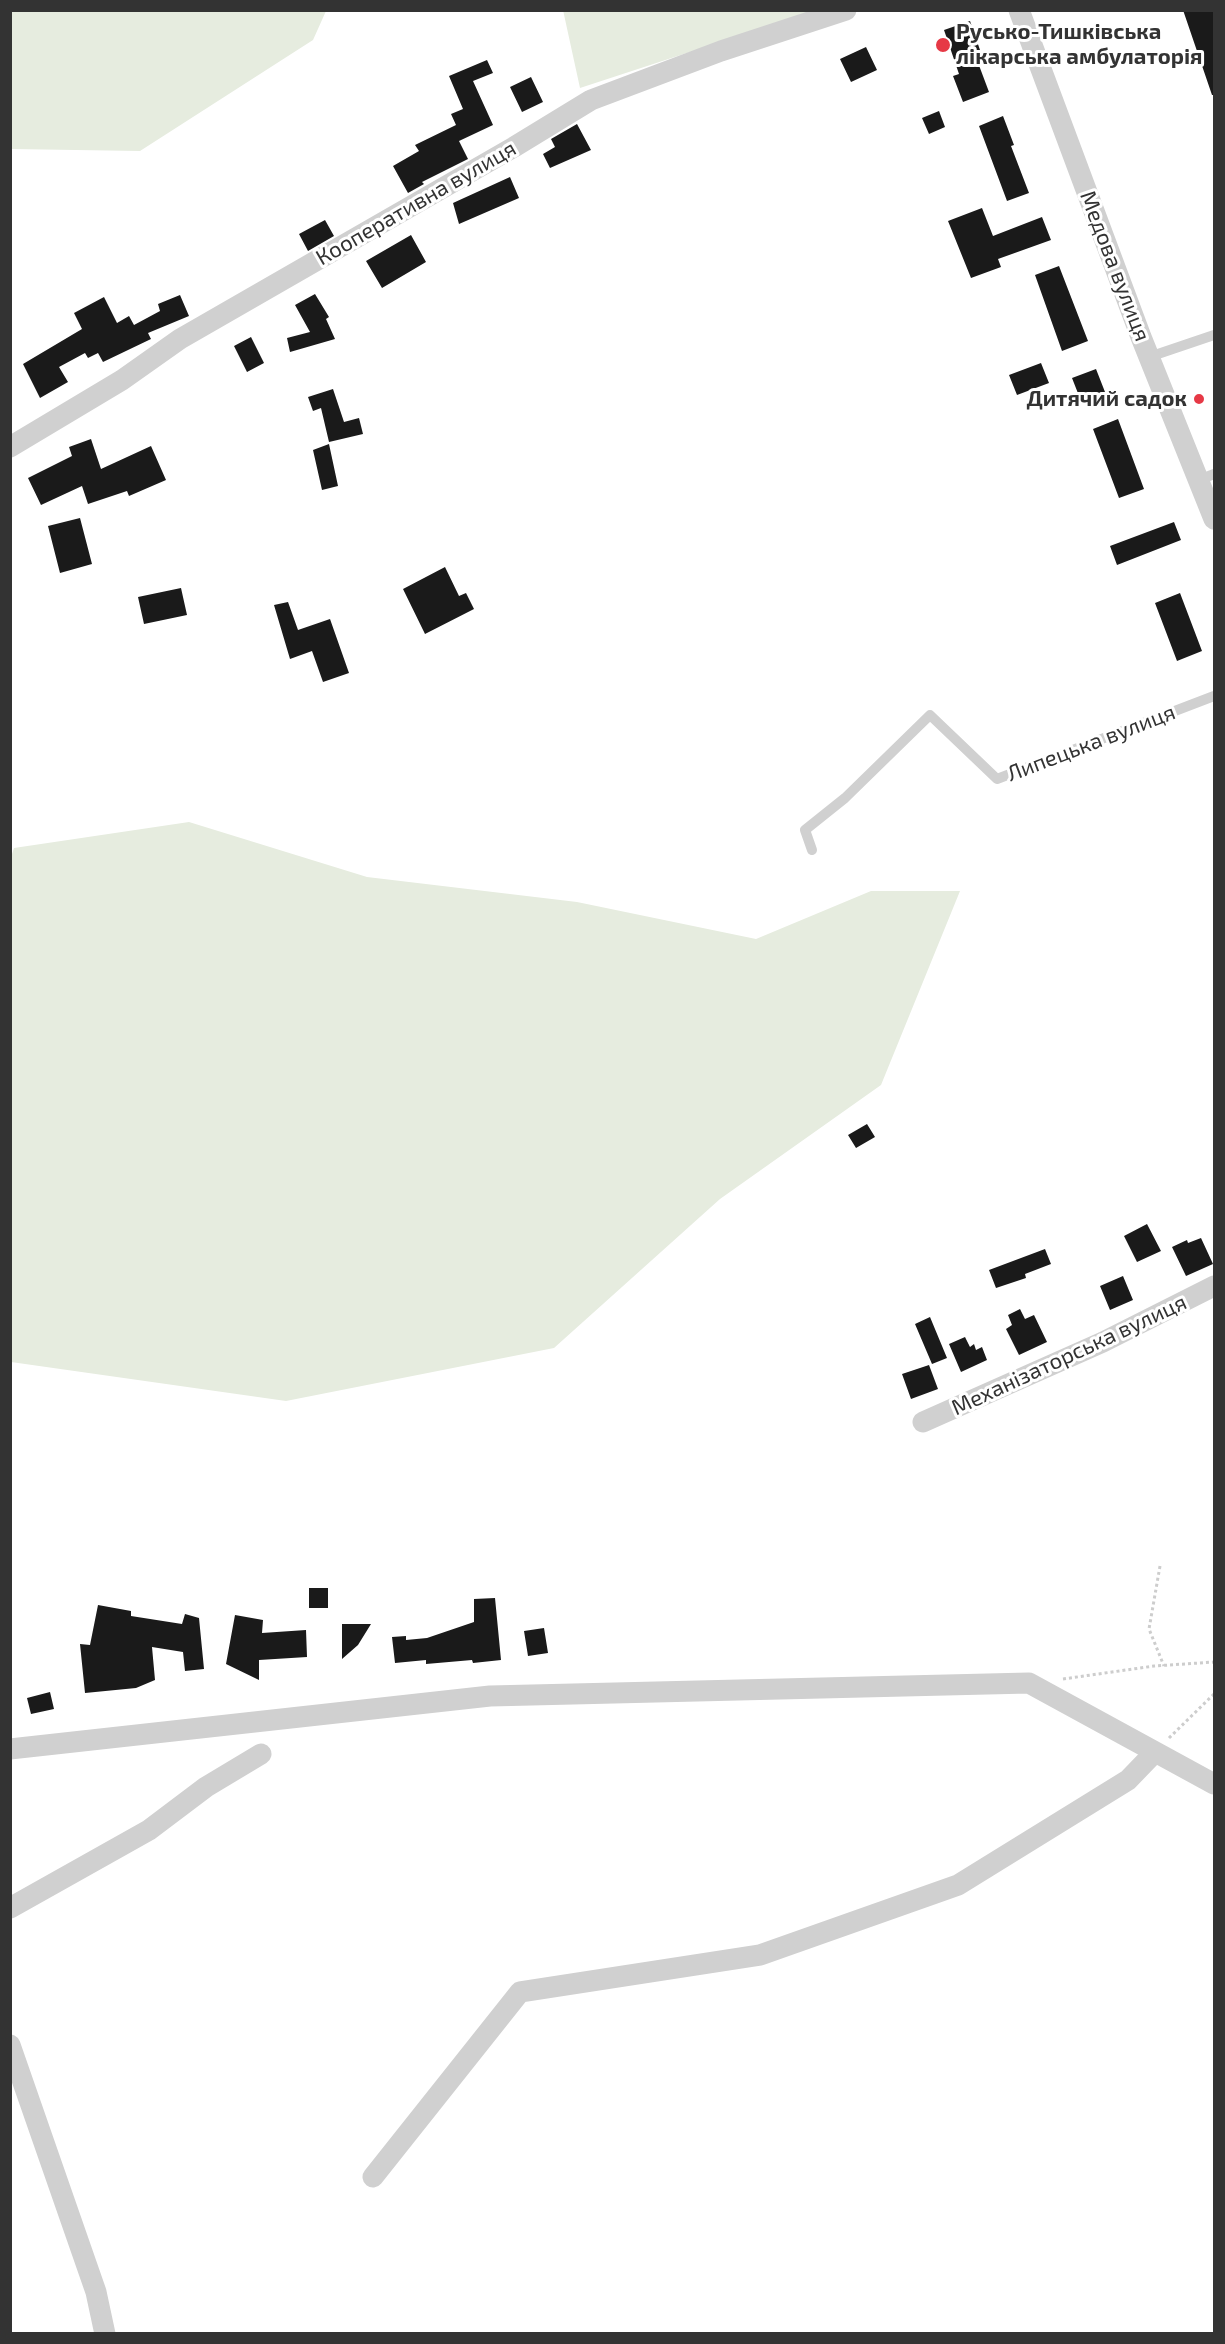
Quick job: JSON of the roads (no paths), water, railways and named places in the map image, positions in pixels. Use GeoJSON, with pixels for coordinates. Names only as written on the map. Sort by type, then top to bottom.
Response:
{"type":"FeatureCollection","features":[{"type":"Feature","properties":{"kind":"street","name":"Кооперативна вулиця"},"geometry":{"type":"LineString","coordinates":[[10,447],[122,380],[180,339],[514,147],[591,100],[721,51],[846,10]]}},
{"type":"Feature","properties":{"kind":"street","name":"Медова вулиця"},"geometry":{"type":"LineString","coordinates":[[1019,10],[1149,357],[1207,477],[1215,519]]}},
{"type":"Feature","properties":{"kind":"street","name":"Механізаторська вулиця"},"geometry":{"type":"LineString","coordinates":[[923,1422],[1103,1342],[1215,1286]]}},
{"type":"Feature","properties":{"kind":"street"},"geometry":{"type":"LineString","coordinates":[[10,1749],[490,1696],[1029,1683],[1215,1784]]}},
{"type":"Feature","properties":{"kind":"street"},"geometry":{"type":"LineString","coordinates":[[372,2177],[520,1992],[760,1955],[958,1885],[1128,1779],[1155,1752]]}},
{"type":"Feature","properties":{"kind":"street"},"geometry":{"type":"LineString","coordinates":[[10,1908],[149,1830],[206,1787],[261,1754]]}},
{"type":"Feature","properties":{"kind":"street"},"geometry":{"type":"LineString","coordinates":[[10,2045],[96,2292],[105,2334]]}},
{"type":"Feature","properties":{"kind":"lane"},"geometry":{"type":"LineString","coordinates":[[1149,357],[1215,335]]}},
{"type":"Feature","properties":{"kind":"lane","name":"Липецька вулиця"},"geometry":{"type":"LineString","coordinates":[[813,850],[805,830],[845,798],[930,715],[997,779],[1215,696]]}},
{"type":"Feature","properties":{"kind":"place","name":"Русько-Тишківська лікарська амбулаторія"},"geometry":{"type":"Point","coordinates":[943,45]}},
{"type":"Feature","properties":{"kind":"place","name":"Дитячий садок"},"geometry":{"type":"Point","coordinates":[1199,399]}}]}
